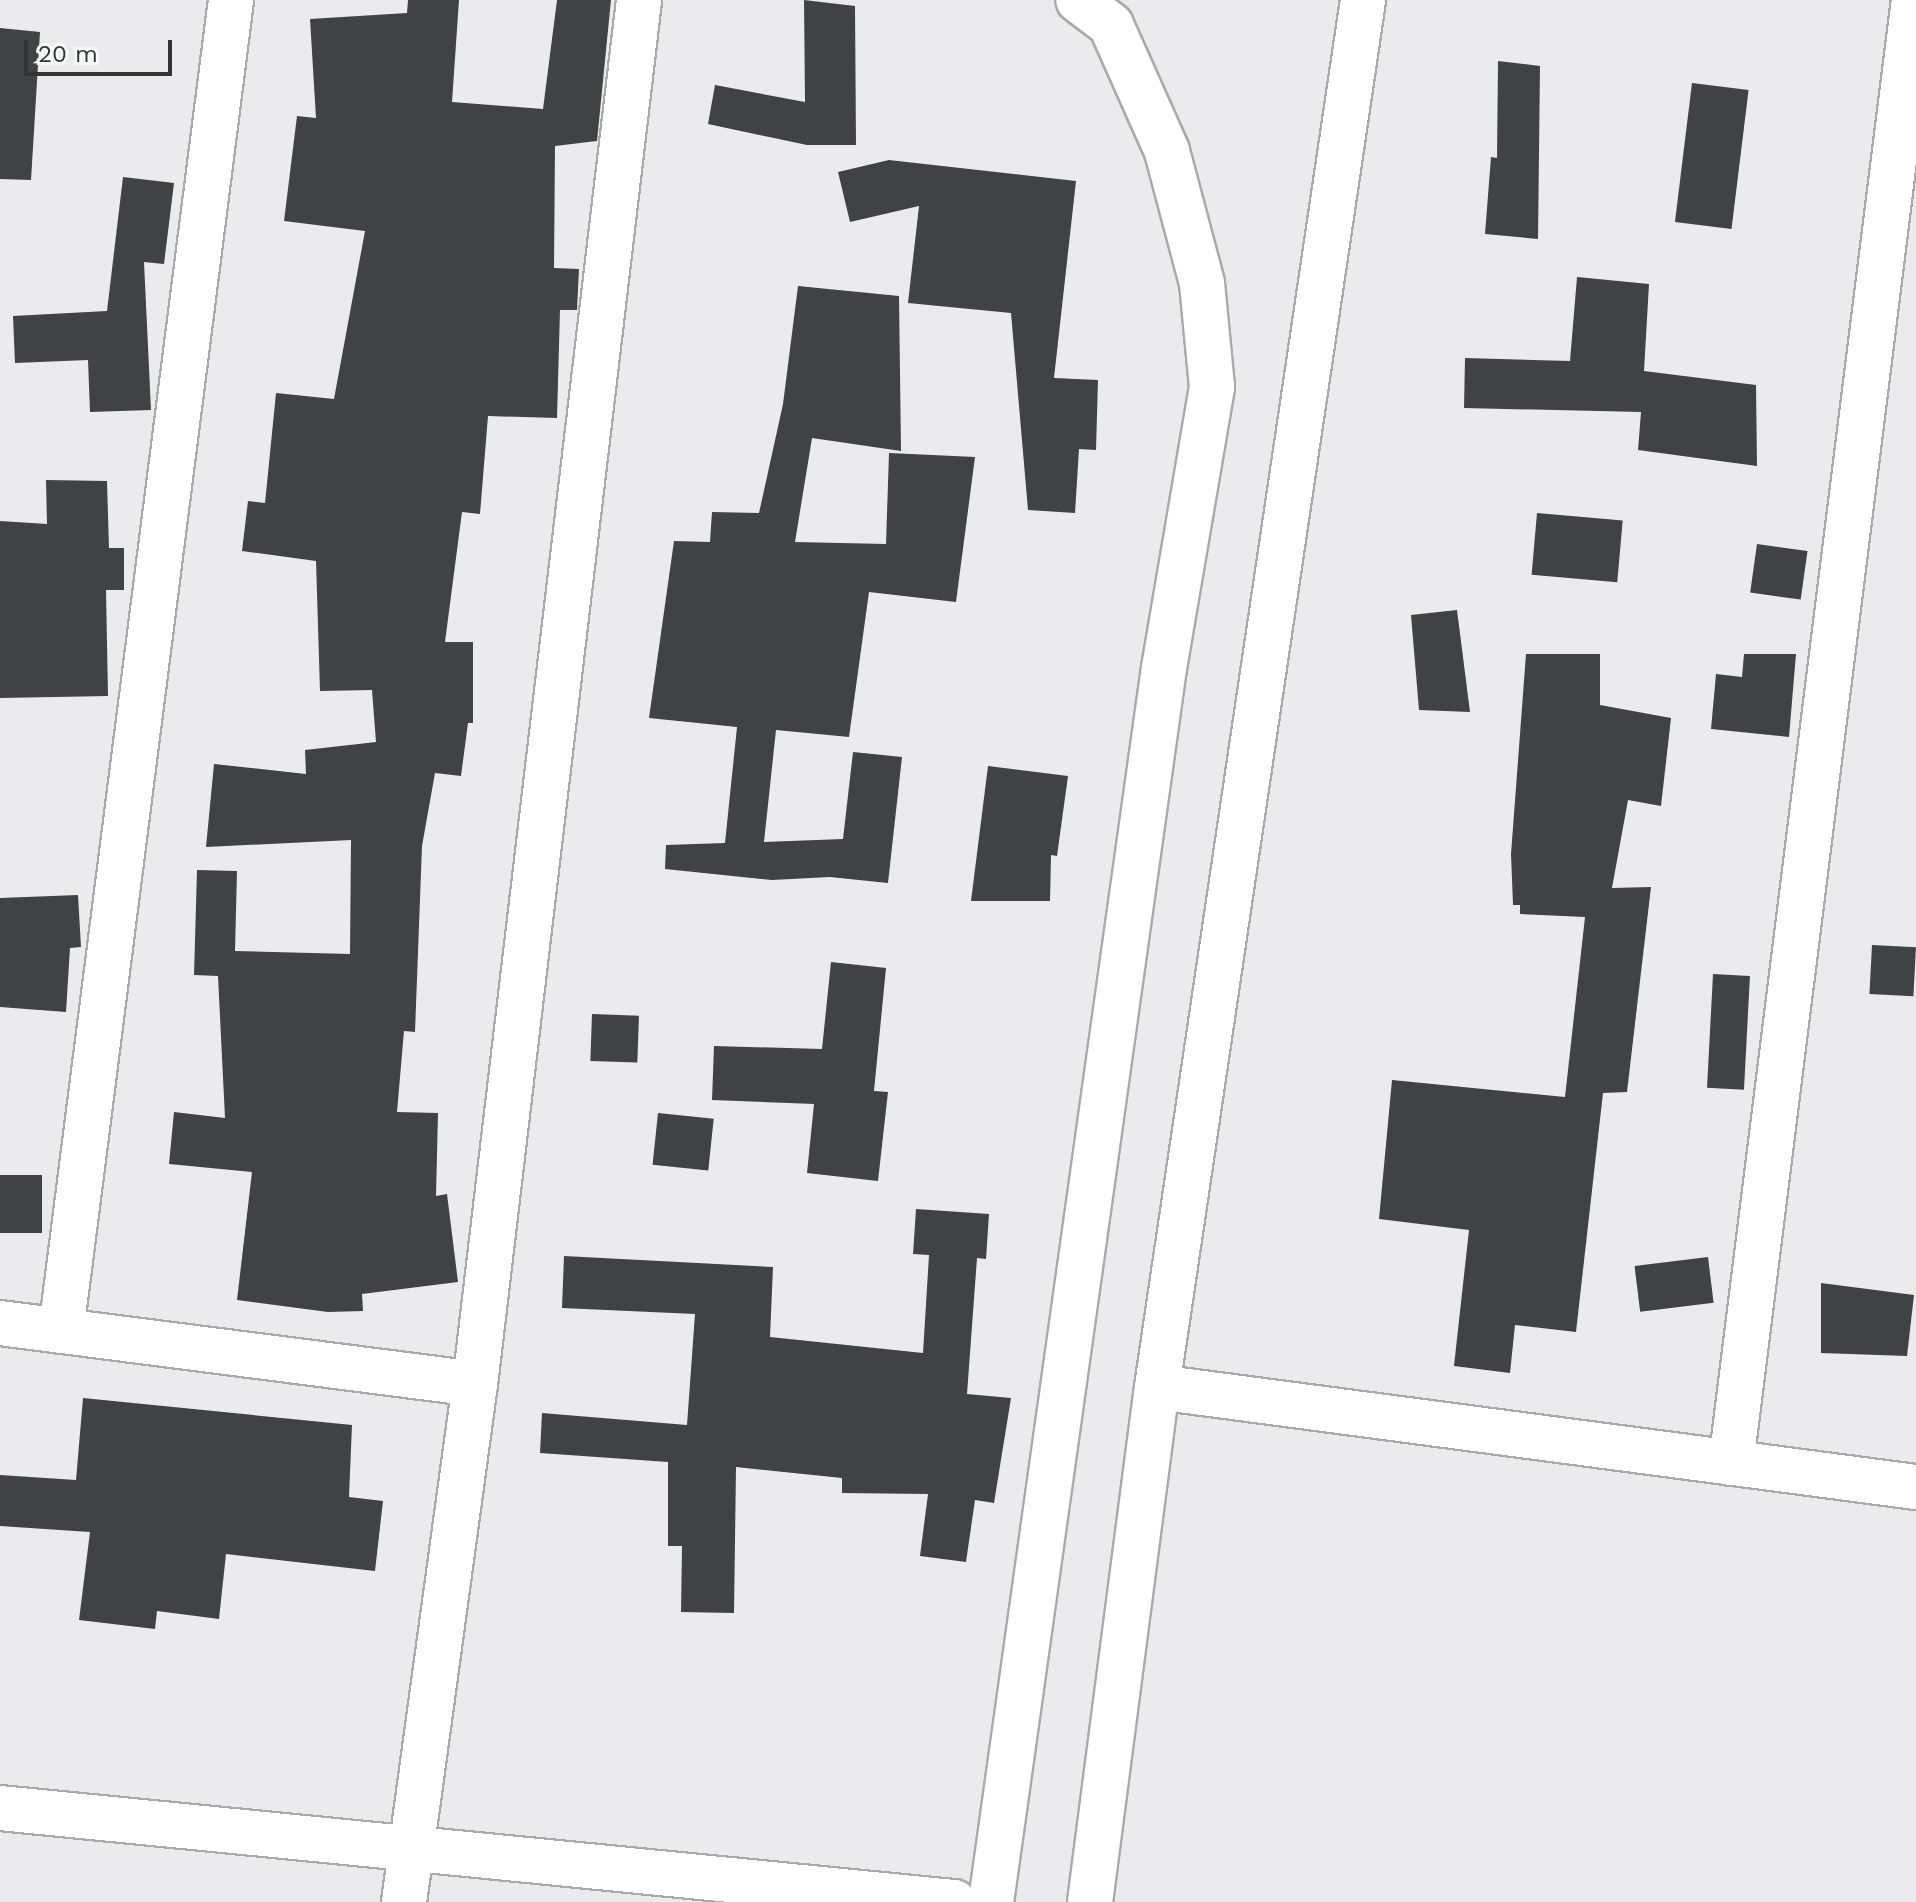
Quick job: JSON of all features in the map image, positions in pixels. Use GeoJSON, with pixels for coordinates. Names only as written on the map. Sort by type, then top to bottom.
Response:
{"type":"FeatureCollection","features":[{"type":"Feature","properties":{"kind":"street"},"geometry":{"type":"LineString","coordinates":[[61,1331],[231,0]]}},
{"type":"Feature","properties":{"kind":"street"},"geometry":{"type":"LineString","coordinates":[[404,1902],[475,1384],[639,0]]}},
{"type":"Feature","properties":{"kind":"street"},"geometry":{"type":"LineString","coordinates":[[991,1902],[1164,668],[1212,387],[1202,283],[1167,151],[1111,25],[1078,0]]}},
{"type":"Feature","properties":{"kind":"street"},"geometry":{"type":"LineString","coordinates":[[1090,1902],[1157,1387],[1363,0]]}},
{"type":"Feature","properties":{"kind":"street"},"geometry":{"type":"LineString","coordinates":[[1731,1463],[1914,0]]}},
{"type":"Feature","properties":{"kind":"street"},"geometry":{"type":"LineString","coordinates":[[0,1323],[475,1384]]}},
{"type":"Feature","properties":{"kind":"street"},"geometry":{"type":"LineString","coordinates":[[1157,1387],[1916,1487]]}},
{"type":"Feature","properties":{"kind":"street"},"geometry":{"type":"LineString","coordinates":[[0,1809],[411,1845],[954,1902]]}},
{"type":"Feature","properties":{"kind":"building"},"geometry":{"type":"Polygon","coordinates":[[[408,0],[459,0],[452,102],[543,109],[557,0],[611,0],[597,141],[555,146],[554,268],[579,269],[577,310],[560,310],[557,418],[488,416],[480,514],[462,512],[445,642],[473,642],[473,723],[468,723],[461,776],[435,773],[422,846],[415,1032],[404,1031],[397,1112],[438,1113],[436,1196],[447,1194],[458,1282],[362,1294],[363,1311],[328,1312],[237,1300],[252,1172],[169,1164],[174,1112],[225,1118],[218,976],[194,975],[197,870],[237,871],[235,951],[350,954],[351,840],[206,847],[214,764],[306,774],[305,750],[376,742],[372,690],[320,691],[316,561],[242,551],[248,501],[265,503],[276,393],[334,399],[365,231],[284,221],[297,116],[316,118],[310,19],[407,13],[408,0]]]}},
{"type":"Feature","properties":{"kind":"building"},"geometry":{"type":"Polygon","coordinates":[[[804,0],[855,6],[856,145],[807,145],[708,124],[715,85],[805,102],[804,0]]]}},
{"type":"Feature","properties":{"kind":"building"},"geometry":{"type":"Polygon","coordinates":[[[0,28],[40,32],[31,180],[0,179],[0,28]]]}},
{"type":"Feature","properties":{"kind":"building"},"geometry":{"type":"Polygon","coordinates":[[[1498,61],[1540,66],[1538,239],[1485,234],[1491,157],[1497,158],[1498,61]]]}},
{"type":"Feature","properties":{"kind":"building"},"geometry":{"type":"Polygon","coordinates":[[[1692,83],[1749,90],[1732,229],[1675,222],[1692,83]]]}},
{"type":"Feature","properties":{"kind":"building"},"geometry":{"type":"Polygon","coordinates":[[[889,160],[1076,181],[1054,378],[1098,380],[1096,450],[1079,449],[1075,513],[1028,510],[1011,313],[908,303],[919,206],[850,222],[838,172],[889,160]]]}},
{"type":"Feature","properties":{"kind":"building"},"geometry":{"type":"Polygon","coordinates":[[[123,177],[174,183],[164,264],[144,262],[151,410],[90,412],[88,360],[15,363],[13,316],[107,311],[123,177]]]}},
{"type":"Feature","properties":{"kind":"building"},"geometry":{"type":"Polygon","coordinates":[[[1577,277],[1649,284],[1644,371],[1756,385],[1757,466],[1638,450],[1641,412],[1464,408],[1465,358],[1570,361],[1577,277]]]}},
{"type":"Feature","properties":{"kind":"building"},"geometry":{"type":"Polygon","coordinates":[[[798,286],[899,296],[901,451],[812,438],[795,542],[886,544],[889,453],[975,457],[956,602],[869,592],[849,737],[776,730],[764,842],[843,839],[853,752],[902,757],[888,883],[830,877],[772,880],[665,869],[666,845],[725,843],[737,727],[649,718],[674,541],[710,542],[712,512],[759,513],[783,404],[798,286]]]}},
{"type":"Feature","properties":{"kind":"building"},"geometry":{"type":"Polygon","coordinates":[[[46,480],[107,481],[109,548],[124,548],[124,590],[106,590],[108,696],[0,698],[0,521],[47,524],[46,480]]]}},
{"type":"Feature","properties":{"kind":"building"},"geometry":{"type":"Polygon","coordinates":[[[1537,513],[1623,520],[1617,582],[1532,575],[1537,513]]]}},
{"type":"Feature","properties":{"kind":"building"},"geometry":{"type":"Polygon","coordinates":[[[1757,544],[1808,551],[1801,600],[1750,593],[1757,544]]]}},
{"type":"Feature","properties":{"kind":"building"},"geometry":{"type":"Polygon","coordinates":[[[1457,610],[1470,712],[1419,710],[1411,615],[1457,610]]]}},
{"type":"Feature","properties":{"kind":"building"},"geometry":{"type":"Polygon","coordinates":[[[1526,654],[1600,654],[1600,705],[1671,718],[1661,806],[1628,800],[1612,888],[1651,887],[1627,1092],[1603,1093],[1576,1332],[1515,1325],[1510,1373],[1454,1366],[1469,1230],[1379,1219],[1392,1080],[1565,1097],[1585,917],[1520,914],[1520,905],[1513,905],[1511,854],[1526,654]]]}},
{"type":"Feature","properties":{"kind":"building"},"geometry":{"type":"Polygon","coordinates":[[[1744,654],[1796,654],[1789,737],[1711,729],[1716,674],[1742,677],[1744,654]]]}},
{"type":"Feature","properties":{"kind":"building"},"geometry":{"type":"Polygon","coordinates":[[[988,766],[1068,776],[1057,856],[1051,855],[1050,901],[971,901],[988,766]]]}},
{"type":"Feature","properties":{"kind":"building"},"geometry":{"type":"Polygon","coordinates":[[[78,895],[81,947],[70,948],[66,1012],[0,1007],[0,898],[78,895]]]}},
{"type":"Feature","properties":{"kind":"building"},"geometry":{"type":"Polygon","coordinates":[[[1872,945],[1916,947],[1913,996],[1869,994],[1872,945]]]}},
{"type":"Feature","properties":{"kind":"building"},"geometry":{"type":"Polygon","coordinates":[[[831,962],[886,968],[874,1091],[888,1092],[878,1181],[807,1173],[814,1104],[712,1100],[714,1046],[822,1049],[831,962]]]}},
{"type":"Feature","properties":{"kind":"building"},"geometry":{"type":"Polygon","coordinates":[[[1713,974],[1750,976],[1744,1090],[1707,1088],[1713,974]]]}},
{"type":"Feature","properties":{"kind":"building"},"geometry":{"type":"Polygon","coordinates":[[[592,1014],[639,1016],[637,1063],[590,1061],[592,1014]]]}},
{"type":"Feature","properties":{"kind":"building"},"geometry":{"type":"Polygon","coordinates":[[[658,1113],[714,1119],[708,1171],[653,1165],[658,1113]]]}},
{"type":"Feature","properties":{"kind":"building"},"geometry":{"type":"Polygon","coordinates":[[[0,1175],[42,1175],[42,1233],[0,1233],[0,1175]]]}},
{"type":"Feature","properties":{"kind":"building"},"geometry":{"type":"Polygon","coordinates":[[[916,1209],[989,1214],[986,1259],[977,1258],[967,1394],[1011,1398],[994,1503],[975,1500],[966,1562],[920,1556],[928,1494],[842,1493],[842,1478],[736,1467],[734,1613],[681,1612],[682,1546],[668,1546],[668,1462],[540,1453],[542,1413],[687,1425],[695,1314],[562,1308],[564,1256],[773,1267],[770,1337],[923,1353],[929,1255],[913,1254],[916,1209]]]}},
{"type":"Feature","properties":{"kind":"building"},"geometry":{"type":"Polygon","coordinates":[[[1708,1257],[1714,1303],[1640,1312],[1635,1266],[1708,1257]]]}},
{"type":"Feature","properties":{"kind":"building"},"geometry":{"type":"Polygon","coordinates":[[[1821,1283],[1914,1295],[1907,1356],[1821,1353],[1821,1283]]]}},
{"type":"Feature","properties":{"kind":"building"},"geometry":{"type":"Polygon","coordinates":[[[83,1398],[352,1425],[349,1497],[383,1501],[375,1571],[226,1554],[219,1619],[157,1611],[155,1629],[79,1620],[90,1532],[0,1526],[0,1475],[76,1480],[83,1398]]]}}]}
